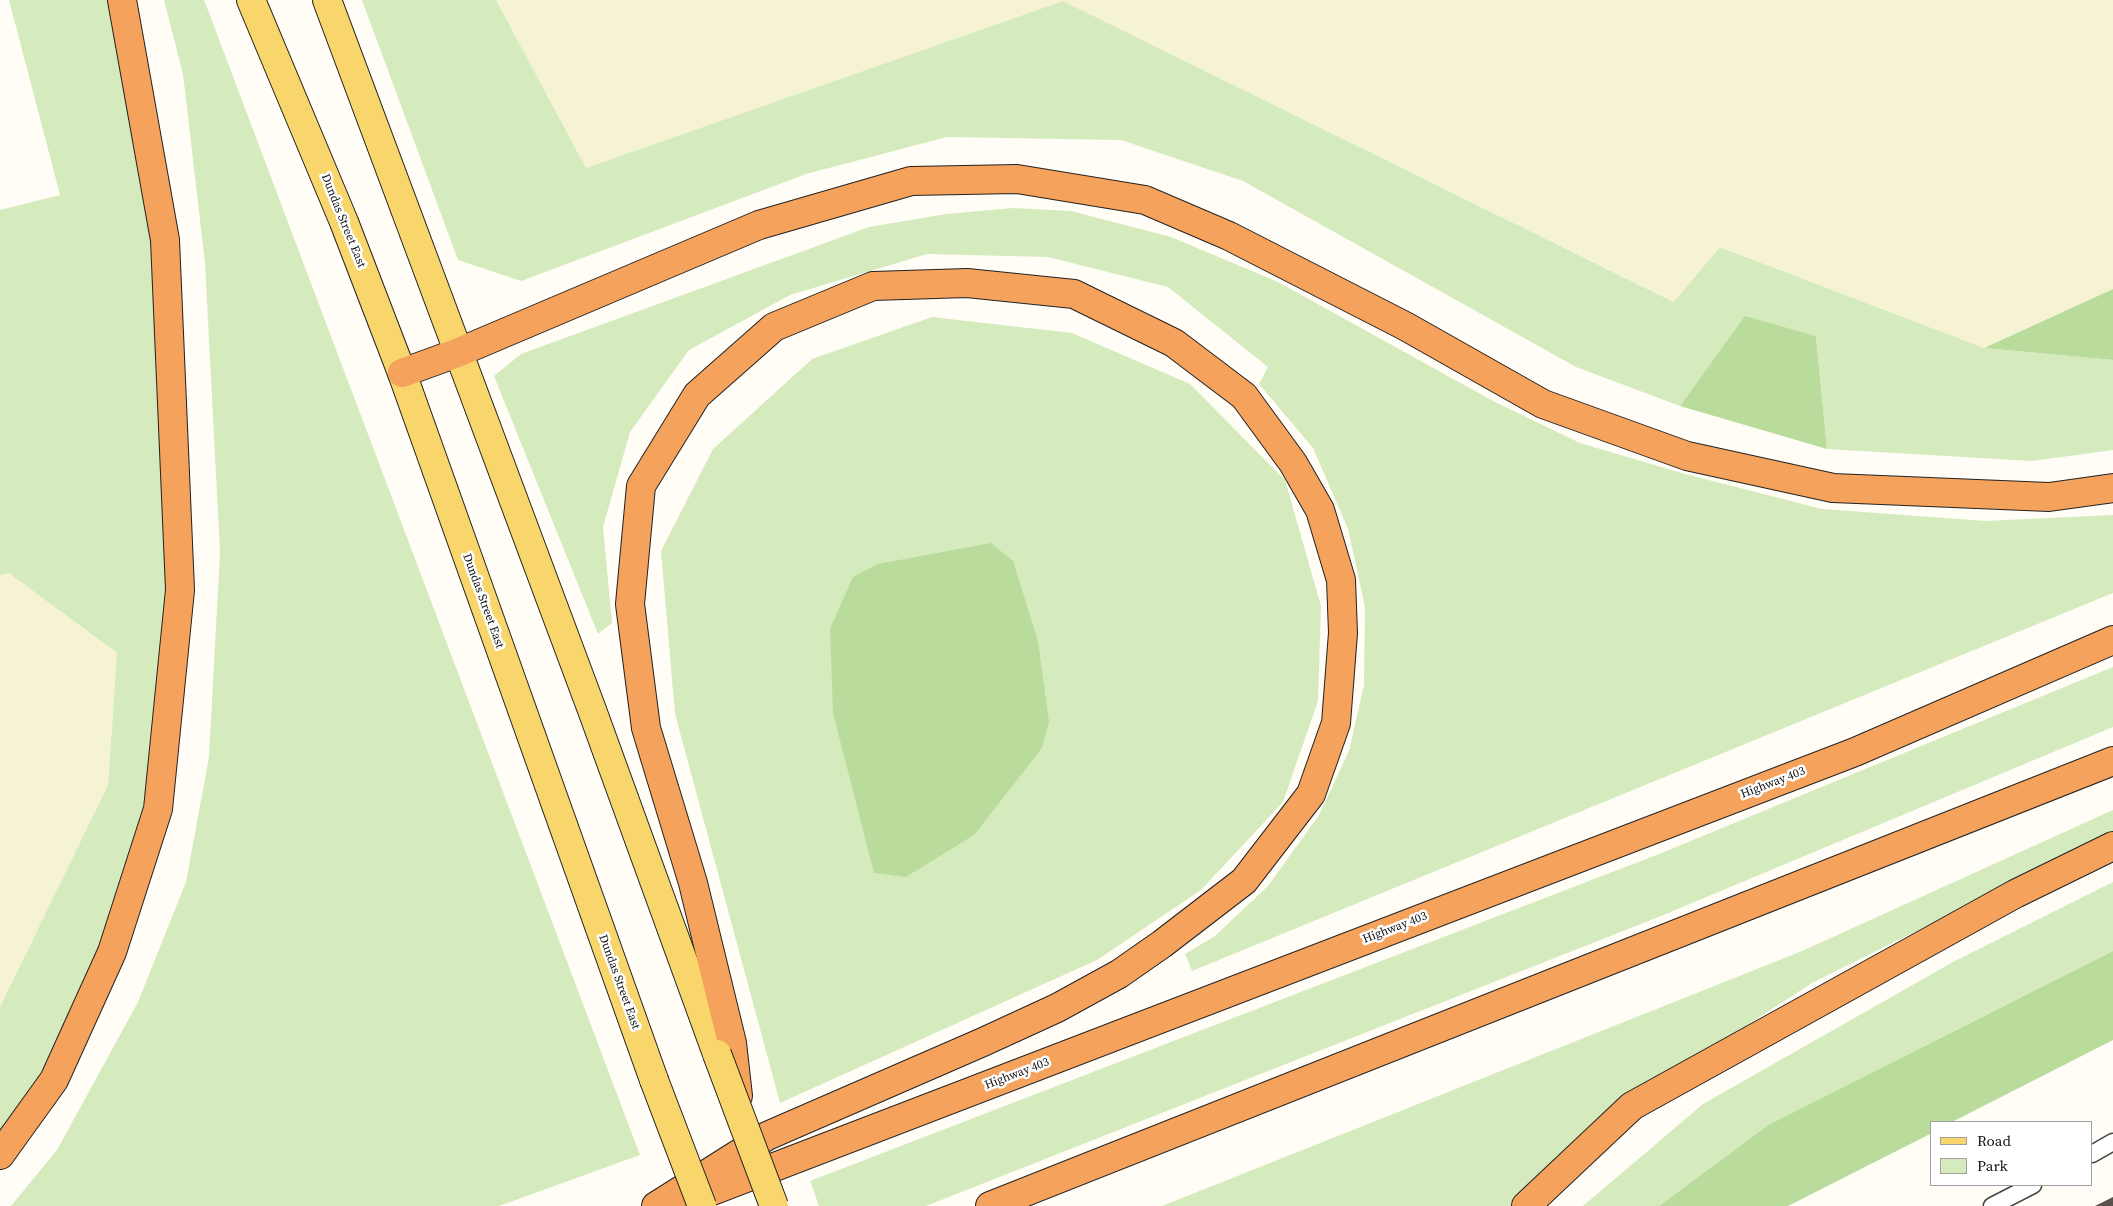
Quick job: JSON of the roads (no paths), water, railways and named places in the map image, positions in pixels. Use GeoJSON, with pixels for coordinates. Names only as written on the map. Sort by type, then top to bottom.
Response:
{"type":"FeatureCollection","features":[{"type":"Feature","properties":{"kind":"highway"},"geometry":{"type":"LineString","coordinates":[[0,1155],[54,1080],[112,952],[158,809],[180,590],[165,240],[122,0]]}},
{"type":"Feature","properties":{"kind":"highway"},"geometry":{"type":"LineString","coordinates":[[402,373],[457,353],[760,225],[911,181],[1017,179],[1145,200],[1229,236],[1404,326],[1543,404],[1687,456],[1833,488],[2048,497],[2113,488]]}},
{"type":"Feature","properties":{"kind":"highway"},"geometry":{"type":"LineString","coordinates":[[656,1206],[766,1136],[1008,1031],[1057,1008],[1118,974],[1162,944],[1244,881],[1311,794],[1336,723],[1343,633],[1341,580],[1320,510],[1293,463],[1244,396],[1174,344],[1074,294],[967,283],[873,286],[774,327],[697,395],[640,486],[630,604],[646,728],[694,883],[724,1049]]}},
{"type":"Feature","properties":{"kind":"highway","name":"Highway 403"},"geometry":{"type":"LineString","coordinates":[[674,1206],[1855,752],[2113,640]]}},
{"type":"Feature","properties":{"kind":"highway"},"geometry":{"type":"LineString","coordinates":[[990,1206],[2113,761]]}},
{"type":"Feature","properties":{"kind":"highway"},"geometry":{"type":"LineString","coordinates":[[1526,1206],[1632,1106],[2015,894],[2113,846]]}},
{"type":"Feature","properties":{"kind":"main road","name":"Dundas Street East"},"geometry":{"type":"LineString","coordinates":[[251,0],[344,222],[402,373],[654,1080],[702,1206]]}},
{"type":"Feature","properties":{"kind":"main road"},"geometry":{"type":"LineString","coordinates":[[326,0],[592,710],[724,1049],[741,1120],[774,1206]]}},
{"type":"Feature","properties":{"kind":"lane"},"geometry":{"type":"LineString","coordinates":[[2093,1153],[2113,1142]]}},
{"type":"Feature","properties":{"kind":"lane"},"geometry":{"type":"LineString","coordinates":[[1992,1206],[2031,1186]]}}]}
